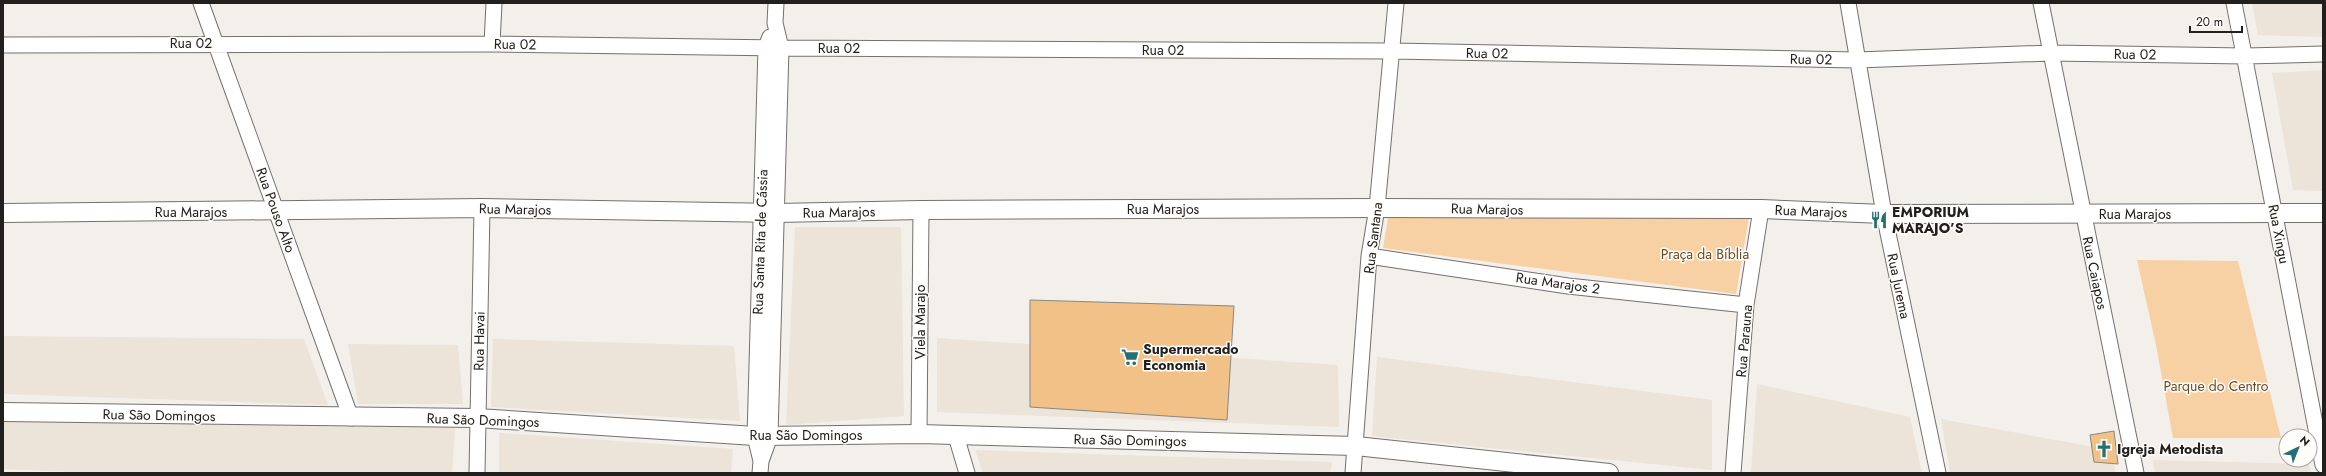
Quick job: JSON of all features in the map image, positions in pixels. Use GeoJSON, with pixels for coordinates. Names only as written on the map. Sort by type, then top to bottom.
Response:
{"type":"FeatureCollection","features":[{"type":"Feature","properties":{"kind":"street","name":"Rua Pouso Alto"},"geometry":{"type":"LineString","coordinates":[[201,3],[351,418]]}},
{"type":"Feature","properties":{"kind":"street"},"geometry":{"type":"LineString","coordinates":[[492,44],[494,3]]}},
{"type":"Feature","properties":{"kind":"street","name":"Rua Santa Rita de Cássia"},"geometry":{"type":"LineString","coordinates":[[760,467],[773,48],[776,3]]}},
{"type":"Feature","properties":{"kind":"street","name":"Rua Santana"},"geometry":{"type":"LineString","coordinates":[[1353,473],[1369,256],[1377,208],[1396,3]]}},
{"type":"Feature","properties":{"kind":"street","name":"Rua Jurema"},"geometry":{"type":"LineString","coordinates":[[1848,3],[1884,214],[1938,473]]}},
{"type":"Feature","properties":{"kind":"street","name":"Rua Caiapos"},"geometry":{"type":"LineString","coordinates":[[2041,3],[2136,473]]}},
{"type":"Feature","properties":{"kind":"street","name":"Rua Xingu"},"geometry":{"type":"LineString","coordinates":[[2234,3],[2276,214],[2323,465]]}},
{"type":"Feature","properties":{"kind":"street","name":"Rua 02"},"geometry":{"type":"LineString","coordinates":[[3,45],[215,43],[492,44],[773,48],[1392,51],[1857,60],[2051,53],[2245,56],[2323,54]]}},
{"type":"Feature","properties":{"kind":"street","name":"Rua Marajos"},"geometry":{"type":"LineString","coordinates":[[3,213],[482,208],[768,212],[1377,208],[1761,209],[1884,214],[2323,213]]}},
{"type":"Feature","properties":{"kind":"street","name":"Rua Havai"},"geometry":{"type":"LineString","coordinates":[[476,473],[482,208]]}},
{"type":"Feature","properties":{"kind":"street","name":"Rua Parauna"},"geometry":{"type":"LineString","coordinates":[[1733,473],[1746,305],[1761,209]]}},
{"type":"Feature","properties":{"kind":"street","name":"Viela Marajo"},"geometry":{"type":"LineString","coordinates":[[919,434],[921,210]]}},
{"type":"Feature","properties":{"kind":"street","name":"Rua Marajos 2"},"geometry":{"type":"LineString","coordinates":[[1369,256],[1568,286],[1746,305]]}},
{"type":"Feature","properties":{"kind":"street","name":"Rua São Domingos"},"geometry":{"type":"LineString","coordinates":[[3,412],[351,418],[477,418],[762,436],[919,434],[1356,446],[1609,473]]}},
{"type":"Feature","properties":{"kind":"street"},"geometry":{"type":"LineString","coordinates":[[956,436],[967,473]]}},
{"type":"Feature","properties":{"kind":"shaded area"},"geometry":{"type":"Polygon","coordinates":[[[2252,3],[2323,3],[2323,37],[2258,35],[2252,3]]]}},
{"type":"Feature","properties":{"kind":"shaded area"},"geometry":{"type":"Polygon","coordinates":[[[2323,70],[2323,191],[2293,190],[2272,73],[2323,70]]]}},
{"type":"Feature","properties":{"kind":"shaded area"},"geometry":{"type":"Polygon","coordinates":[[[795,227],[901,227],[904,416],[786,425],[795,227]]]}},
{"type":"Feature","properties":{"kind":"shaded area"},"geometry":{"type":"Polygon","coordinates":[[[3,336],[304,339],[328,405],[3,394],[3,336]]]}},
{"type":"Feature","properties":{"kind":"shaded area"},"geometry":{"type":"Polygon","coordinates":[[[937,338],[1338,365],[1339,427],[937,412],[937,338]]]}},
{"type":"Feature","properties":{"kind":"shaded area"},"geometry":{"type":"Polygon","coordinates":[[[493,339],[734,346],[740,421],[491,407],[493,339]]]}},
{"type":"Feature","properties":{"kind":"shaded area"},"geometry":{"type":"Polygon","coordinates":[[[348,344],[458,345],[463,404],[358,404],[348,344]]]}},
{"type":"Feature","properties":{"kind":"shaded area"},"geometry":{"type":"Polygon","coordinates":[[[1377,357],[1712,400],[1712,470],[1372,436],[1377,357]]]}},
{"type":"Feature","properties":{"kind":"shaded area"},"geometry":{"type":"Polygon","coordinates":[[[1757,384],[1910,417],[1922,473],[1751,473],[1757,384]]]}},
{"type":"Feature","properties":{"kind":"shaded area"},"geometry":{"type":"Polygon","coordinates":[[[1941,419],[2110,450],[2116,473],[1950,473],[1941,419]]]}},
{"type":"Feature","properties":{"kind":"shaded area"},"geometry":{"type":"Polygon","coordinates":[[[3,421],[455,428],[452,473],[95,473],[3,469],[3,421]]]}},
{"type":"Feature","properties":{"kind":"shaded area"},"geometry":{"type":"Polygon","coordinates":[[[499,433],[733,449],[731,473],[499,473],[499,433]]]}},
{"type":"Feature","properties":{"kind":"shaded area"},"geometry":{"type":"Polygon","coordinates":[[[975,450],[1332,462],[1330,473],[983,473],[975,450]]]}},
{"type":"Feature","properties":{"kind":"shaded area"},"geometry":{"type":"Polygon","coordinates":[[[2153,460],[2278,463],[2278,468],[2310,468],[2311,473],[2155,473],[2153,460]]]}},
{"type":"Feature","properties":{"kind":"green space","name":"Praça da Bíblia"},"geometry":{"type":"Polygon","coordinates":[[[1749,217],[1736,294],[1383,248],[1388,218],[1749,217]]]}},
{"type":"Feature","properties":{"kind":"green space","name":"Parque do Centro"},"geometry":{"type":"Polygon","coordinates":[[[2137,260],[2238,261],[2279,428],[2278,438],[2173,438],[2156,345],[2137,260]]]}},
{"type":"Feature","properties":{"kind":"building","name":"Supermercado Economia"},"geometry":{"type":"Polygon","coordinates":[[[1030,300],[1234,306],[1227,420],[1030,407],[1030,300]]]}},
{"type":"Feature","properties":{"kind":"building","name":"Igreja Metodista"},"geometry":{"type":"Polygon","coordinates":[[[2114,431],[2118,464],[2094,462],[2090,435],[2114,431]]]}},
{"type":"Feature","properties":{"kind":"place","name":"EMPORIUM MARAJO’S"},"geometry":{"type":"Point","coordinates":[1879,220]}},
{"type":"Feature","properties":{"kind":"place","name":"Supermercado Economia"},"geometry":{"type":"Point","coordinates":[1130,357]}},
{"type":"Feature","properties":{"kind":"place","name":"Igreja Metodista"},"geometry":{"type":"Point","coordinates":[2104,449]}}]}
